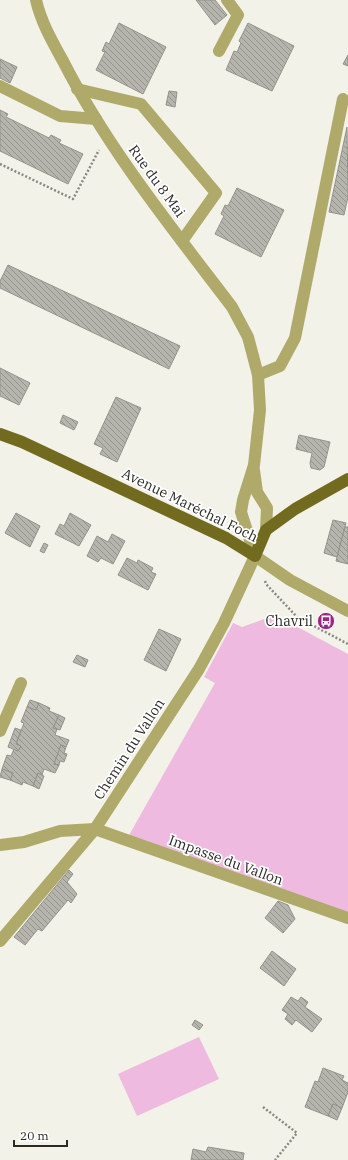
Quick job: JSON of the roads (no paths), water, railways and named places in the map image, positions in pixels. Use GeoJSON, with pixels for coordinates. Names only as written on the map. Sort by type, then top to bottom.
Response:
{"type":"FeatureCollection","features":[{"type":"Feature","properties":{"kind":"main road","name":"Avenue Maréchal Foch"},"geometry":{"type":"LineString","coordinates":[[0,434],[22,442],[221,535],[255,556],[266,530],[295,509],[348,479]]}},
{"type":"Feature","properties":{"kind":"street","name":"Rue du 8 Mai"},"geometry":{"type":"LineString","coordinates":[[36,0],[40,16],[77,89],[106,136],[232,307],[248,337],[258,375],[260,410],[254,465],[243,500],[241,512],[255,556]]}},
{"type":"Feature","properties":{"kind":"street"},"geometry":{"type":"LineString","coordinates":[[219,51],[238,15],[227,0]]}},
{"type":"Feature","properties":{"kind":"street"},"geometry":{"type":"LineString","coordinates":[[0,86],[60,116],[96,118]]}},
{"type":"Feature","properties":{"kind":"street"},"geometry":{"type":"LineString","coordinates":[[77,89],[141,104],[216,193],[182,241]]}},
{"type":"Feature","properties":{"kind":"street"},"geometry":{"type":"LineString","coordinates":[[258,375],[280,366],[295,338],[343,99]]}},
{"type":"Feature","properties":{"kind":"street","name":"Rue du 8 Mai"},"geometry":{"type":"LineString","coordinates":[[254,465],[257,492],[267,508],[266,530]]}},
{"type":"Feature","properties":{"kind":"street"},"geometry":{"type":"LineString","coordinates":[[255,556],[290,580],[348,611]]}},
{"type":"Feature","properties":{"kind":"street","name":"Chemin du Vallon"},"geometry":{"type":"LineString","coordinates":[[0,941],[95,829],[199,669],[224,623],[255,556]]}},
{"type":"Feature","properties":{"kind":"street"},"geometry":{"type":"LineString","coordinates":[[0,730],[20,683]]}},
{"type":"Feature","properties":{"kind":"street"},"geometry":{"type":"LineString","coordinates":[[0,845],[24,842],[60,831],[95,829]]}},
{"type":"Feature","properties":{"kind":"street","name":"Impasse du Vallon"},"geometry":{"type":"LineString","coordinates":[[95,829],[348,918]]}},
{"type":"Feature","properties":{"kind":"place","name":"Chavril"},"geometry":{"type":"Point","coordinates":[326,621]}}]}
